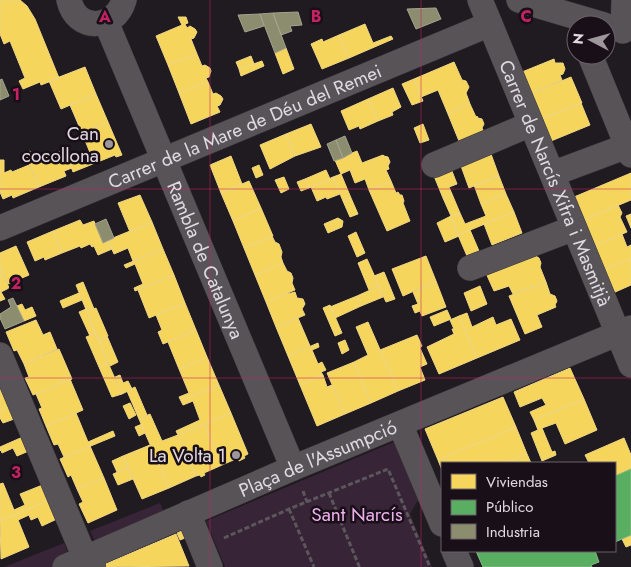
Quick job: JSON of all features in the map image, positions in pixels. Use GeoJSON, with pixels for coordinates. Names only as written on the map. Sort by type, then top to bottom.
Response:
{"type":"FeatureCollection","features":[{"type":"Feature","properties":{"kind":"street"},"geometry":{"type":"LineString","coordinates":[[69,0],[74,12],[83,20],[94,24],[106,22],[115,17],[124,0]]}},
{"type":"Feature","properties":{"kind":"street","name":"Carrer de Narcís Xifra i Masmitjà"},"geometry":{"type":"LineString","coordinates":[[480,0],[574,228],[624,330],[631,365]]}},
{"type":"Feature","properties":{"kind":"street"},"geometry":{"type":"LineString","coordinates":[[519,0],[568,13]]}},
{"type":"Feature","properties":{"kind":"street"},"geometry":{"type":"LineString","coordinates":[[616,28],[624,0]]}},
{"type":"Feature","properties":{"kind":"street","name":"Rambla de Catalunya"},"geometry":{"type":"LineString","coordinates":[[106,22],[293,468]]}},
{"type":"Feature","properties":{"kind":"street","name":"Carrer de la Mare de Déu del Remei"},"geometry":{"type":"LineString","coordinates":[[0,228],[490,24]]}},
{"type":"Feature","properties":{"kind":"street"},"geometry":{"type":"LineString","coordinates":[[552,174],[629,150],[594,65]]}},
{"type":"Feature","properties":{"kind":"street"},"geometry":{"type":"LineString","coordinates":[[434,165],[531,124]]}},
{"type":"Feature","properties":{"kind":"street"},"geometry":{"type":"LineString","coordinates":[[470,268],[574,228]]}},
{"type":"Feature","properties":{"kind":"street"},"geometry":{"type":"LineString","coordinates":[[400,424],[624,330]]}},
{"type":"Feature","properties":{"kind":"street"},"geometry":{"type":"LineString","coordinates":[[0,356],[80,546],[82,564]]}},
{"type":"Feature","properties":{"kind":"street","name":"Plaça de l'Assumpció"},"geometry":{"type":"LineString","coordinates":[[82,564],[188,513],[400,424],[441,522]]}},
{"type":"Feature","properties":{"kind":"street"},"geometry":{"type":"LineString","coordinates":[[188,513],[210,567]]}},
{"type":"Feature","properties":{"kind":"street"},"geometry":{"type":"LineString","coordinates":[[454,552],[461,567]]}},
{"type":"Feature","properties":{"kind":"path"},"geometry":{"type":"LineString","coordinates":[[220,540],[289,509],[388,470],[430,567]]}},
{"type":"Feature","properties":{"kind":"path"},"geometry":{"type":"LineString","coordinates":[[329,493],[359,566],[357,567]]}},
{"type":"Feature","properties":{"kind":"path"},"geometry":{"type":"LineString","coordinates":[[289,509],[314,567]]}},
{"type":"Feature","properties":{"kind":"green space","name":"Sant Narcís"},"geometry":{"type":"Polygon","coordinates":[[[394,442],[418,500],[410,514],[432,567],[225,567],[206,521],[394,442]]]}},
{"type":"Feature","properties":{"kind":"green space"},"geometry":{"type":"Polygon","coordinates":[[[160,503],[167,520],[98,548],[90,531],[160,503]]]}},
{"type":"Feature","properties":{"kind":"green space"},"geometry":{"type":"Polygon","coordinates":[[[64,543],[71,560],[54,567],[4,567],[64,543]]]}},
{"type":"Feature","properties":{"kind":"building: Viviendas"},"geometry":{"type":"Polygon","coordinates":[[[0,0],[20,0],[27,6],[35,19],[59,78],[41,85],[40,82],[23,89],[19,81],[25,78],[10,41],[4,44],[0,34],[0,0]]]}},
{"type":"Feature","properties":{"kind":"building: Viviendas"},"geometry":{"type":"Polygon","coordinates":[[[178,17],[186,17],[188,23],[185,24],[187,28],[190,26],[197,32],[194,38],[191,39],[197,54],[168,65],[156,36],[182,25],[178,17]]]}},
{"type":"Feature","properties":{"kind":"building: Viviendas"},"geometry":{"type":"Polygon","coordinates":[[[365,24],[373,43],[391,36],[393,39],[349,58],[339,35],[365,24]]]}},
{"type":"Feature","properties":{"kind":"building: Viviendas"},"geometry":{"type":"Polygon","coordinates":[[[339,35],[349,58],[322,69],[311,44],[322,39],[323,42],[339,35]]]}},
{"type":"Feature","properties":{"kind":"building: Viviendas"},"geometry":{"type":"Polygon","coordinates":[[[286,48],[294,69],[283,74],[275,53],[286,48]]]}},
{"type":"Feature","properties":{"kind":"building: Viviendas"},"geometry":{"type":"Polygon","coordinates":[[[197,54],[202,66],[205,65],[210,68],[209,77],[206,78],[208,82],[179,93],[168,65],[197,54]]]}},
{"type":"Feature","properties":{"kind":"building: Viviendas"},"geometry":{"type":"Polygon","coordinates":[[[251,56],[254,64],[239,69],[236,62],[251,56]]]}},
{"type":"Feature","properties":{"kind":"building: Viviendas"},"geometry":{"type":"Polygon","coordinates":[[[554,59],[555,63],[563,63],[565,69],[563,74],[560,75],[562,80],[530,94],[522,72],[554,59]]]}},
{"type":"Feature","properties":{"kind":"building: Viviendas"},"geometry":{"type":"Polygon","coordinates":[[[262,61],[264,66],[241,76],[239,69],[262,61]]]}},
{"type":"Feature","properties":{"kind":"building: Viviendas"},"geometry":{"type":"Polygon","coordinates":[[[454,62],[462,80],[466,81],[469,87],[466,93],[470,104],[448,114],[438,90],[421,97],[414,79],[454,62]]]}},
{"type":"Feature","properties":{"kind":"building: Viviendas"},"geometry":{"type":"Polygon","coordinates":[[[85,67],[96,94],[61,109],[49,81],[85,67]]]}},
{"type":"Feature","properties":{"kind":"building: Viviendas"},"geometry":{"type":"Polygon","coordinates":[[[571,77],[582,103],[541,119],[530,94],[571,77]]]}},
{"type":"Feature","properties":{"kind":"building: Viviendas"},"geometry":{"type":"Polygon","coordinates":[[[414,79],[423,101],[412,105],[402,84],[414,79]]]}},
{"type":"Feature","properties":{"kind":"building: Viviendas"},"geometry":{"type":"Polygon","coordinates":[[[208,82],[213,94],[216,93],[223,99],[220,105],[217,106],[220,112],[191,124],[179,93],[208,82]]]}},
{"type":"Feature","properties":{"kind":"building: Viviendas"},"geometry":{"type":"Polygon","coordinates":[[[393,88],[401,107],[392,112],[393,115],[378,121],[368,99],[393,88]]]}},
{"type":"Feature","properties":{"kind":"building: Viviendas"},"geometry":{"type":"Polygon","coordinates":[[[96,94],[108,122],[82,133],[70,105],[96,94]]]}},
{"type":"Feature","properties":{"kind":"building: Viviendas"},"geometry":{"type":"Polygon","coordinates":[[[368,99],[378,121],[360,129],[359,126],[349,130],[341,111],[368,99]]]}},
{"type":"Feature","properties":{"kind":"building: Viviendas"},"geometry":{"type":"Polygon","coordinates":[[[581,103],[590,125],[551,141],[541,119],[581,103]]]}},
{"type":"Feature","properties":{"kind":"building: Viviendas"},"geometry":{"type":"Polygon","coordinates":[[[470,104],[476,117],[482,119],[484,132],[459,141],[448,114],[470,104]]]}},
{"type":"Feature","properties":{"kind":"building: Viviendas"},"geometry":{"type":"Polygon","coordinates":[[[108,122],[122,155],[116,157],[115,155],[73,172],[70,164],[91,155],[82,133],[108,122]]]}},
{"type":"Feature","properties":{"kind":"building: Viviendas"},"geometry":{"type":"Polygon","coordinates":[[[311,124],[321,147],[295,156],[286,134],[311,124]]]}},
{"type":"Feature","properties":{"kind":"building: Viviendas"},"geometry":{"type":"Polygon","coordinates":[[[423,124],[429,140],[420,143],[414,128],[423,124]]]}},
{"type":"Feature","properties":{"kind":"building: Viviendas"},"geometry":{"type":"Polygon","coordinates":[[[286,134],[295,156],[270,169],[260,145],[286,134]]]}},
{"type":"Feature","properties":{"kind":"building: Viviendas"},"geometry":{"type":"Polygon","coordinates":[[[64,150],[72,168],[64,171],[66,176],[39,187],[25,154],[30,151],[35,162],[46,158],[45,156],[55,151],[56,153],[64,150]]]}},
{"type":"Feature","properties":{"kind":"building: Viviendas"},"geometry":{"type":"Polygon","coordinates":[[[357,151],[362,163],[383,155],[388,157],[390,162],[389,169],[386,170],[391,181],[369,190],[365,179],[355,183],[350,170],[341,174],[335,160],[357,151]]]}},
{"type":"Feature","properties":{"kind":"building: Viviendas"},"geometry":{"type":"Polygon","coordinates":[[[491,154],[499,176],[469,188],[461,166],[491,154]]]}},
{"type":"Feature","properties":{"kind":"building: Viviendas"},"geometry":{"type":"Polygon","coordinates":[[[231,156],[242,184],[221,193],[210,165],[231,156]]]}},
{"type":"Feature","properties":{"kind":"building: Viviendas"},"geometry":{"type":"Polygon","coordinates":[[[0,160],[4,160],[4,173],[29,165],[39,187],[13,198],[12,195],[3,199],[0,192],[0,160]]]}},
{"type":"Feature","properties":{"kind":"building: Viviendas"},"geometry":{"type":"Polygon","coordinates":[[[259,165],[263,175],[256,178],[252,168],[259,165]]]}},
{"type":"Feature","properties":{"kind":"building: Viviendas"},"geometry":{"type":"Polygon","coordinates":[[[450,166],[457,184],[449,187],[452,194],[443,198],[432,171],[450,166]]]}},
{"type":"Feature","properties":{"kind":"building: Viviendas"},"geometry":{"type":"Polygon","coordinates":[[[326,170],[330,179],[309,188],[305,179],[326,170]]]}},
{"type":"Feature","properties":{"kind":"building: Viviendas"},"geometry":{"type":"Polygon","coordinates":[[[631,173],[631,200],[583,220],[574,197],[631,173]]]}},
{"type":"Feature","properties":{"kind":"building: Viviendas"},"geometry":{"type":"Polygon","coordinates":[[[341,174],[351,198],[343,201],[333,177],[341,174]]]}},
{"type":"Feature","properties":{"kind":"building: Viviendas"},"geometry":{"type":"Polygon","coordinates":[[[499,176],[506,194],[481,204],[474,185],[499,176]]]}},
{"type":"Feature","properties":{"kind":"building: Viviendas"},"geometry":{"type":"Polygon","coordinates":[[[284,177],[289,189],[281,193],[275,180],[284,177]]]}},
{"type":"Feature","properties":{"kind":"building: Viviendas"},"geometry":{"type":"Polygon","coordinates":[[[333,177],[340,194],[317,201],[311,187],[333,177]]]}},
{"type":"Feature","properties":{"kind":"building: Viviendas"},"geometry":{"type":"Polygon","coordinates":[[[305,179],[309,188],[301,191],[297,182],[305,179]]]}},
{"type":"Feature","properties":{"kind":"building: Viviendas"},"geometry":{"type":"Polygon","coordinates":[[[249,181],[261,208],[233,221],[221,193],[249,181]]]}},
{"type":"Feature","properties":{"kind":"building: Viviendas"},"geometry":{"type":"Polygon","coordinates":[[[391,181],[396,193],[398,192],[402,195],[410,221],[387,231],[369,190],[391,181]]]}},
{"type":"Feature","properties":{"kind":"building: Viviendas"},"geometry":{"type":"Polygon","coordinates":[[[452,194],[460,213],[451,216],[443,198],[452,194]]]}},
{"type":"Feature","properties":{"kind":"building: Viviendas"},"geometry":{"type":"Polygon","coordinates":[[[506,194],[514,212],[458,235],[451,216],[460,213],[465,224],[486,216],[481,204],[506,194]]]}},
{"type":"Feature","properties":{"kind":"building: Viviendas"},"geometry":{"type":"Polygon","coordinates":[[[140,195],[152,222],[130,232],[118,203],[140,195]]]}},
{"type":"Feature","properties":{"kind":"building: Viviendas"},"geometry":{"type":"Polygon","coordinates":[[[351,198],[358,214],[350,217],[343,201],[351,198]]]}},
{"type":"Feature","properties":{"kind":"building: Viviendas"},"geometry":{"type":"Polygon","coordinates":[[[618,205],[622,213],[620,217],[627,232],[594,246],[583,220],[618,205]]]}},
{"type":"Feature","properties":{"kind":"building: Viviendas"},"geometry":{"type":"Polygon","coordinates":[[[261,208],[273,236],[244,248],[233,221],[261,208]]]}},
{"type":"Feature","properties":{"kind":"building: Viviendas"},"geometry":{"type":"Polygon","coordinates":[[[514,212],[522,233],[492,245],[484,224],[514,212]]]}},
{"type":"Feature","properties":{"kind":"building: Viviendas"},"geometry":{"type":"Polygon","coordinates":[[[631,214],[631,228],[626,216],[631,214]]]}},
{"type":"Feature","properties":{"kind":"building: Viviendas"},"geometry":{"type":"Polygon","coordinates":[[[451,216],[459,236],[445,242],[437,223],[451,216]]]}},
{"type":"Feature","properties":{"kind":"building: Viviendas"},"geometry":{"type":"Polygon","coordinates":[[[338,218],[343,221],[342,227],[328,233],[324,224],[338,218]]]}},
{"type":"Feature","properties":{"kind":"building: Viviendas"},"geometry":{"type":"Polygon","coordinates":[[[80,220],[83,225],[94,221],[103,243],[108,240],[112,249],[98,255],[94,246],[92,247],[90,244],[62,253],[53,231],[80,220]]]}},
{"type":"Feature","properties":{"kind":"building: Viviendas"},"geometry":{"type":"Polygon","coordinates":[[[152,222],[163,249],[133,261],[128,248],[114,254],[108,240],[152,222]]]}},
{"type":"Feature","properties":{"kind":"building: Viviendas"},"geometry":{"type":"Polygon","coordinates":[[[470,230],[479,251],[467,256],[458,235],[470,230]]]}},
{"type":"Feature","properties":{"kind":"building: Viviendas"},"geometry":{"type":"Polygon","coordinates":[[[53,231],[62,253],[45,260],[44,257],[35,261],[27,242],[53,231]]]}},
{"type":"Feature","properties":{"kind":"building: Viviendas"},"geometry":{"type":"Polygon","coordinates":[[[356,232],[365,253],[357,257],[348,236],[356,232]]]}},
{"type":"Feature","properties":{"kind":"building: Viviendas"},"geometry":{"type":"Polygon","coordinates":[[[622,234],[627,247],[631,245],[631,259],[604,270],[594,246],[622,234]]]}},
{"type":"Feature","properties":{"kind":"building: Viviendas"},"geometry":{"type":"Polygon","coordinates":[[[272,236],[275,242],[279,244],[283,263],[255,275],[244,248],[272,236]]]}},
{"type":"Feature","properties":{"kind":"building: Viviendas"},"geometry":{"type":"Polygon","coordinates":[[[16,246],[29,275],[8,284],[0,266],[0,253],[16,246]]]}},
{"type":"Feature","properties":{"kind":"building: Viviendas"},"geometry":{"type":"Polygon","coordinates":[[[163,249],[174,275],[135,291],[134,288],[143,284],[135,264],[126,268],[124,265],[163,249]]]}},
{"type":"Feature","properties":{"kind":"building: Viviendas"},"geometry":{"type":"Polygon","coordinates":[[[534,255],[539,258],[540,267],[546,282],[513,294],[509,286],[494,291],[485,271],[534,255]]]}},
{"type":"Feature","properties":{"kind":"building: Viviendas"},"geometry":{"type":"Polygon","coordinates":[[[426,256],[436,281],[403,296],[392,269],[426,256]]]}},
{"type":"Feature","properties":{"kind":"building: Viviendas"},"geometry":{"type":"Polygon","coordinates":[[[367,259],[379,286],[369,290],[358,263],[367,259]]]}},
{"type":"Feature","properties":{"kind":"building: Viviendas"},"geometry":{"type":"Polygon","coordinates":[[[631,259],[631,285],[613,293],[604,270],[631,259]]]}},
{"type":"Feature","properties":{"kind":"building: Viviendas"},"geometry":{"type":"Polygon","coordinates":[[[283,263],[287,271],[291,273],[295,290],[266,302],[255,275],[283,263]]]}},
{"type":"Feature","properties":{"kind":"building: Viviendas"},"geometry":{"type":"Polygon","coordinates":[[[0,266],[9,288],[1,292],[5,299],[0,301],[0,266]]]}},
{"type":"Feature","properties":{"kind":"building: Viviendas"},"geometry":{"type":"Polygon","coordinates":[[[384,272],[395,299],[386,302],[374,276],[384,272]]]}},
{"type":"Feature","properties":{"kind":"building: Viviendas"},"geometry":{"type":"Polygon","coordinates":[[[174,275],[185,303],[149,318],[138,290],[174,275]]]}},
{"type":"Feature","properties":{"kind":"building: Viviendas"},"geometry":{"type":"Polygon","coordinates":[[[436,281],[446,307],[422,316],[420,311],[415,313],[412,306],[418,304],[413,292],[436,281]]]}},
{"type":"Feature","properties":{"kind":"building: Viviendas"},"geometry":{"type":"Polygon","coordinates":[[[83,282],[94,309],[87,312],[76,285],[83,282]]]}},
{"type":"Feature","properties":{"kind":"building: Viviendas"},"geometry":{"type":"Polygon","coordinates":[[[546,282],[550,294],[555,296],[557,301],[556,307],[537,315],[542,327],[525,334],[509,296],[546,282]]]}},
{"type":"Feature","properties":{"kind":"building: Viviendas"},"geometry":{"type":"Polygon","coordinates":[[[379,286],[383,297],[361,306],[357,296],[379,286]]]}},
{"type":"Feature","properties":{"kind":"building: Viviendas"},"geometry":{"type":"Polygon","coordinates":[[[480,286],[487,304],[471,311],[464,293],[480,286]]]}},
{"type":"Feature","properties":{"kind":"building: Viviendas"},"geometry":{"type":"Polygon","coordinates":[[[295,292],[297,298],[303,299],[305,304],[302,309],[305,315],[276,327],[266,302],[295,292]]]}},
{"type":"Feature","properties":{"kind":"building: Viviendas"},"geometry":{"type":"Polygon","coordinates":[[[79,293],[82,300],[63,308],[60,301],[79,293]]]}},
{"type":"Feature","properties":{"kind":"building: Viviendas"},"geometry":{"type":"Polygon","coordinates":[[[357,296],[361,306],[335,318],[330,307],[357,296]]]}},
{"type":"Feature","properties":{"kind":"building: Viviendas"},"geometry":{"type":"Polygon","coordinates":[[[185,303],[196,330],[163,344],[158,332],[162,330],[156,315],[185,303]]]}},
{"type":"Feature","properties":{"kind":"building: Viviendas"},"geometry":{"type":"Polygon","coordinates":[[[22,304],[25,310],[32,307],[36,316],[24,321],[17,306],[22,304]]]}},
{"type":"Feature","properties":{"kind":"building: Viviendas"},"geometry":{"type":"Polygon","coordinates":[[[330,305],[342,333],[335,336],[323,308],[330,305]]]}},
{"type":"Feature","properties":{"kind":"building: Viviendas"},"geometry":{"type":"Polygon","coordinates":[[[96,308],[108,336],[98,340],[87,312],[96,308]]]}},
{"type":"Feature","properties":{"kind":"building: Viviendas"},"geometry":{"type":"Polygon","coordinates":[[[86,309],[96,333],[90,336],[79,312],[86,309]]]}},
{"type":"Feature","properties":{"kind":"building: Viviendas"},"geometry":{"type":"Polygon","coordinates":[[[447,310],[451,319],[434,326],[430,317],[447,310]]]}},
{"type":"Feature","properties":{"kind":"building: Viviendas"},"geometry":{"type":"Polygon","coordinates":[[[467,313],[472,327],[493,317],[496,325],[511,319],[520,340],[477,358],[459,316],[467,313]]]}},
{"type":"Feature","properties":{"kind":"building: Viviendas"},"geometry":{"type":"Polygon","coordinates":[[[459,316],[477,358],[439,374],[427,347],[454,334],[450,320],[459,316]]]}},
{"type":"Feature","properties":{"kind":"building: Viviendas"},"geometry":{"type":"Polygon","coordinates":[[[298,318],[310,346],[288,356],[276,327],[298,318]]]}},
{"type":"Feature","properties":{"kind":"building: Viviendas"},"geometry":{"type":"Polygon","coordinates":[[[36,320],[43,335],[50,332],[57,349],[24,364],[17,350],[14,351],[6,332],[36,320]]]}},
{"type":"Feature","properties":{"kind":"building: Viviendas"},"geometry":{"type":"Polygon","coordinates":[[[368,322],[398,391],[371,403],[354,362],[368,355],[356,327],[368,322]]]}},
{"type":"Feature","properties":{"kind":"building: Viviendas"},"geometry":{"type":"Polygon","coordinates":[[[196,330],[207,357],[179,369],[168,342],[196,330]]]}},
{"type":"Feature","properties":{"kind":"building: Viviendas"},"geometry":{"type":"Polygon","coordinates":[[[96,333],[108,363],[99,367],[86,337],[96,333]]]}},
{"type":"Feature","properties":{"kind":"building: Viviendas"},"geometry":{"type":"Polygon","coordinates":[[[417,335],[427,364],[420,367],[425,380],[398,391],[380,350],[417,335]]]}},
{"type":"Feature","properties":{"kind":"building: Viviendas"},"geometry":{"type":"Polygon","coordinates":[[[107,336],[118,362],[110,366],[98,340],[107,336]]]}},
{"type":"Feature","properties":{"kind":"building: Viviendas"},"geometry":{"type":"Polygon","coordinates":[[[345,340],[349,350],[342,354],[338,343],[345,340]]]}},
{"type":"Feature","properties":{"kind":"building: Viviendas"},"geometry":{"type":"Polygon","coordinates":[[[318,343],[319,347],[312,350],[318,364],[322,362],[326,370],[321,372],[323,375],[300,385],[288,356],[318,343]]]}},
{"type":"Feature","properties":{"kind":"building: Viviendas"},"geometry":{"type":"Polygon","coordinates":[[[59,349],[72,379],[33,395],[25,378],[29,377],[24,364],[59,349]]]}},
{"type":"Feature","properties":{"kind":"building: Viviendas"},"geometry":{"type":"Polygon","coordinates":[[[207,357],[219,385],[181,401],[179,397],[189,393],[179,369],[207,357]]]}},
{"type":"Feature","properties":{"kind":"building: Viviendas"},"geometry":{"type":"Polygon","coordinates":[[[354,362],[371,403],[345,414],[327,373],[354,362]]]}},
{"type":"Feature","properties":{"kind":"building: Viviendas"},"geometry":{"type":"Polygon","coordinates":[[[108,363],[122,394],[112,397],[99,367],[108,363]]]}},
{"type":"Feature","properties":{"kind":"building: Viviendas"},"geometry":{"type":"Polygon","coordinates":[[[570,368],[584,399],[534,420],[530,412],[546,405],[542,398],[520,407],[514,392],[570,368]]]}},
{"type":"Feature","properties":{"kind":"building: Viviendas"},"geometry":{"type":"Polygon","coordinates":[[[120,375],[123,383],[128,381],[132,389],[122,394],[115,377],[120,375]]]}},
{"type":"Feature","properties":{"kind":"building: Viviendas"},"geometry":{"type":"Polygon","coordinates":[[[323,375],[327,387],[332,385],[345,414],[317,426],[300,385],[323,375]]]}},
{"type":"Feature","properties":{"kind":"building: Viviendas"},"geometry":{"type":"Polygon","coordinates":[[[70,379],[83,410],[46,426],[39,409],[42,408],[36,394],[70,379]]]}},
{"type":"Feature","properties":{"kind":"building: Viviendas"},"geometry":{"type":"Polygon","coordinates":[[[219,385],[231,413],[178,435],[176,431],[200,420],[193,401],[183,405],[181,401],[219,385]]]}},
{"type":"Feature","properties":{"kind":"building: Viviendas"},"geometry":{"type":"Polygon","coordinates":[[[4,386],[12,405],[0,410],[0,388],[4,386]]]}},
{"type":"Feature","properties":{"kind":"building: Viviendas"},"geometry":{"type":"Polygon","coordinates":[[[135,387],[147,415],[139,419],[127,391],[135,387]]]}},
{"type":"Feature","properties":{"kind":"building: Viviendas"},"geometry":{"type":"Polygon","coordinates":[[[503,397],[516,427],[438,460],[425,429],[503,397]]]}},
{"type":"Feature","properties":{"kind":"building: Viviendas"},"geometry":{"type":"Polygon","coordinates":[[[584,399],[597,430],[565,444],[556,423],[542,428],[552,452],[555,451],[556,455],[542,461],[531,433],[538,430],[534,420],[584,399]]]}},
{"type":"Feature","properties":{"kind":"building: Viviendas"},"geometry":{"type":"Polygon","coordinates":[[[130,403],[136,415],[129,419],[123,406],[130,403]]]}},
{"type":"Feature","properties":{"kind":"building: Viviendas"},"geometry":{"type":"Polygon","coordinates":[[[12,405],[17,418],[3,423],[0,418],[0,410],[12,405]]]}},
{"type":"Feature","properties":{"kind":"building: Viviendas"},"geometry":{"type":"Polygon","coordinates":[[[76,413],[88,442],[113,431],[115,436],[64,457],[58,444],[54,445],[46,426],[76,413]]]}},
{"type":"Feature","properties":{"kind":"building: Viviendas"},"geometry":{"type":"Polygon","coordinates":[[[231,413],[248,454],[239,461],[238,458],[222,465],[204,424],[231,413]]]}},
{"type":"Feature","properties":{"kind":"building: Viviendas"},"geometry":{"type":"Polygon","coordinates":[[[150,414],[162,441],[178,435],[196,476],[169,488],[139,419],[150,414]]]}},
{"type":"Feature","properties":{"kind":"building: Viviendas"},"geometry":{"type":"Polygon","coordinates":[[[142,424],[145,433],[139,436],[135,427],[142,424]]]}},
{"type":"Feature","properties":{"kind":"building: Viviendas"},"geometry":{"type":"Polygon","coordinates":[[[204,424],[222,465],[204,473],[205,475],[201,477],[200,475],[196,476],[178,435],[204,424]]]}},
{"type":"Feature","properties":{"kind":"building: Viviendas"},"geometry":{"type":"Polygon","coordinates":[[[516,427],[527,454],[507,462],[441,462],[441,468],[438,460],[516,427]]]}},
{"type":"Feature","properties":{"kind":"building: Viviendas"},"geometry":{"type":"Polygon","coordinates":[[[25,436],[31,450],[17,456],[13,448],[2,453],[0,451],[0,447],[25,436]]]}},
{"type":"Feature","properties":{"kind":"building: Viviendas"},"geometry":{"type":"Polygon","coordinates":[[[624,438],[631,455],[631,469],[616,476],[616,462],[588,462],[585,455],[624,438]]]}},
{"type":"Feature","properties":{"kind":"building: Viviendas"},"geometry":{"type":"Polygon","coordinates":[[[150,445],[169,488],[142,499],[123,456],[150,445]]]}},
{"type":"Feature","properties":{"kind":"building: Viviendas"},"geometry":{"type":"Polygon","coordinates":[[[90,446],[104,478],[77,489],[71,475],[68,477],[60,459],[90,446]]]}},
{"type":"Feature","properties":{"kind":"building: Viviendas"},"geometry":{"type":"Polygon","coordinates":[[[527,454],[531,462],[507,462],[527,454]]]}},
{"type":"Feature","properties":{"kind":"building: Viviendas"},"geometry":{"type":"Polygon","coordinates":[[[123,456],[128,468],[117,472],[112,461],[123,456]]]}},
{"type":"Feature","properties":{"kind":"building: Viviendas"},"geometry":{"type":"Polygon","coordinates":[[[128,468],[133,479],[118,485],[113,474],[128,468]]]}},
{"type":"Feature","properties":{"kind":"building: Viviendas"},"geometry":{"type":"Polygon","coordinates":[[[104,478],[117,510],[88,523],[79,504],[83,502],[77,489],[104,478]]]}},
{"type":"Feature","properties":{"kind":"building: Viviendas"},"geometry":{"type":"Polygon","coordinates":[[[3,483],[14,510],[25,505],[20,494],[45,484],[51,499],[0,521],[0,484],[3,483]]]}},
{"type":"Feature","properties":{"kind":"building: Viviendas"},"geometry":{"type":"Polygon","coordinates":[[[51,499],[59,518],[42,526],[38,517],[31,520],[29,515],[18,520],[29,547],[1,559],[0,521],[51,499]]]}},
{"type":"Feature","properties":{"kind":"building: Viviendas"},"geometry":{"type":"Polygon","coordinates":[[[181,531],[185,538],[180,540],[177,533],[181,531]]]}},
{"type":"Feature","properties":{"kind":"building: Viviendas"},"geometry":{"type":"Polygon","coordinates":[[[176,534],[189,566],[104,567],[103,565],[176,534]]]}},
{"type":"Feature","properties":{"kind":"building: Viviendas"},"geometry":{"type":"Polygon","coordinates":[[[631,535],[631,545],[626,547],[622,539],[631,535]]]}},
{"type":"Feature","properties":{"kind":"building: Público"},"geometry":{"type":"Polygon","coordinates":[[[631,469],[631,535],[616,542],[616,476],[631,469]]]}},
{"type":"Feature","properties":{"kind":"building: Público"},"geometry":{"type":"Polygon","coordinates":[[[476,552],[595,552],[599,562],[591,565],[592,567],[483,567],[476,552]]]}},
{"type":"Feature","properties":{"kind":"building: Industria"},"geometry":{"type":"Polygon","coordinates":[[[436,8],[441,19],[416,29],[407,9],[436,8]]]}},
{"type":"Feature","properties":{"kind":"building: Industria"},"geometry":{"type":"Polygon","coordinates":[[[298,12],[302,25],[290,26],[292,31],[281,35],[273,13],[298,12]]]}},
{"type":"Feature","properties":{"kind":"building: Industria"},"geometry":{"type":"Polygon","coordinates":[[[273,13],[286,48],[275,53],[260,14],[273,13]]]}},
{"type":"Feature","properties":{"kind":"building: Industria"},"geometry":{"type":"Polygon","coordinates":[[[260,14],[264,26],[245,32],[238,15],[260,14]]]}},
{"type":"Feature","properties":{"kind":"building: Industria"},"geometry":{"type":"Polygon","coordinates":[[[2,79],[9,96],[0,100],[0,80],[2,79]]]}},
{"type":"Feature","properties":{"kind":"building: Industria"},"geometry":{"type":"Polygon","coordinates":[[[345,136],[352,153],[343,158],[336,140],[345,136]]]}},
{"type":"Feature","properties":{"kind":"building: Industria"},"geometry":{"type":"Polygon","coordinates":[[[336,140],[343,158],[334,161],[327,144],[336,140]]]}},
{"type":"Feature","properties":{"kind":"building: Industria"},"geometry":{"type":"Polygon","coordinates":[[[106,219],[114,238],[103,243],[95,224],[106,219]]]}},
{"type":"Feature","properties":{"kind":"building: Industria"},"geometry":{"type":"Polygon","coordinates":[[[13,298],[24,321],[5,329],[0,314],[11,307],[8,300],[13,298]]]}},
{"type":"Feature","properties":{"kind":"place","name":"Can cocollona"},"geometry":{"type":"Point","coordinates":[109,144]}},
{"type":"Feature","properties":{"kind":"place","name":"La Volta 1"},"geometry":{"type":"Point","coordinates":[236,455]}}]}
